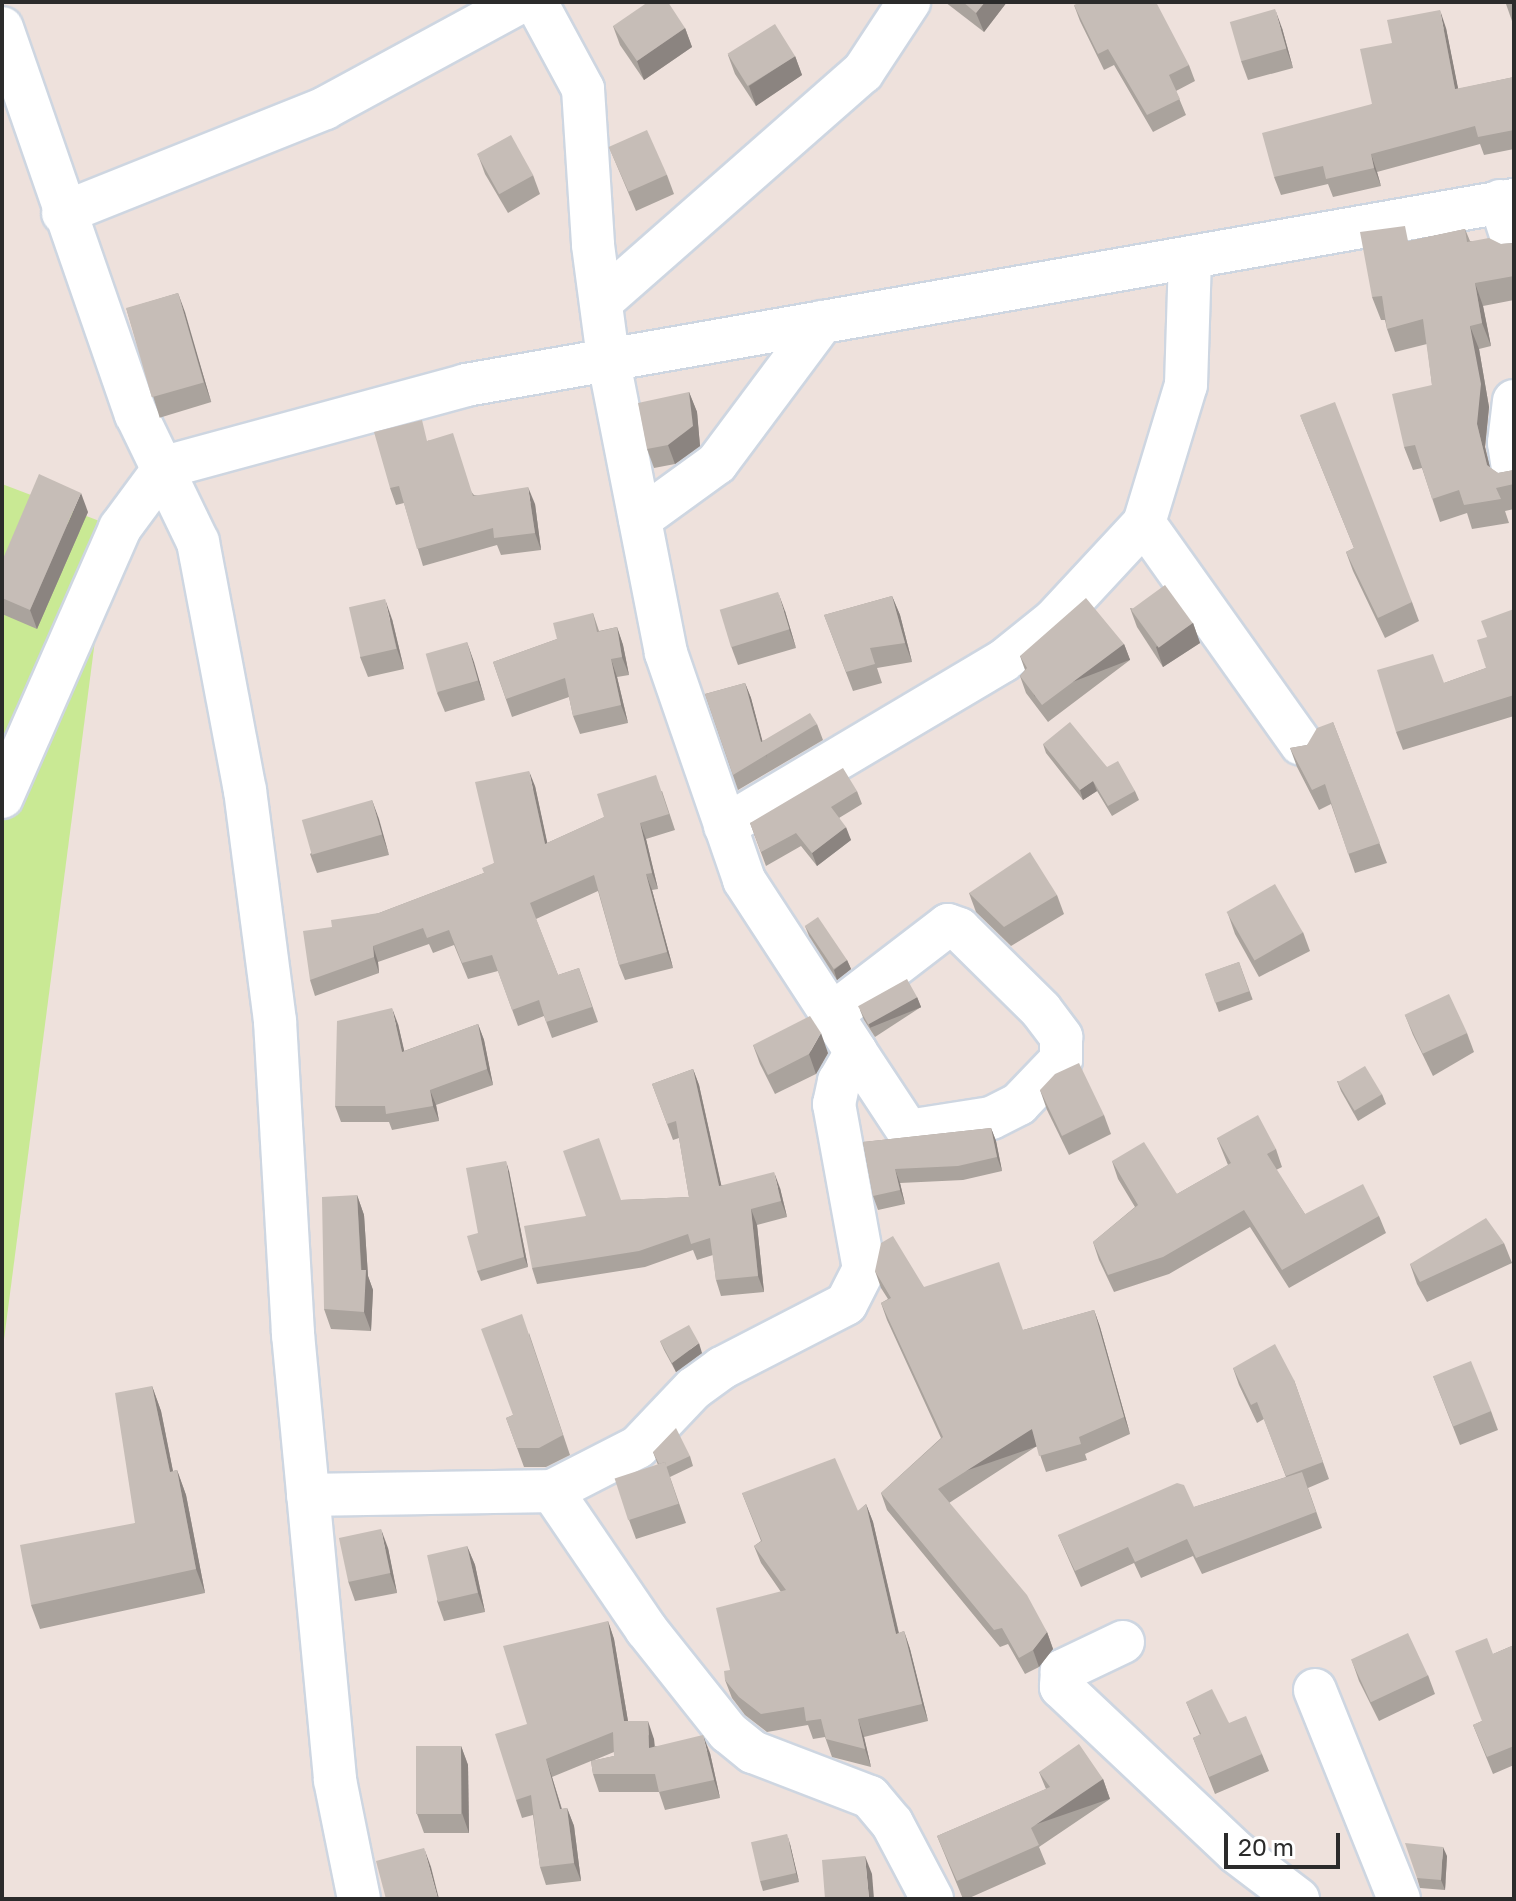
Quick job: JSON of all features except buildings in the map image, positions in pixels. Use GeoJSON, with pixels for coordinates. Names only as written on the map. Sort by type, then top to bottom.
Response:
{"type":"FeatureCollection","features":[{"type":"Feature","properties":{"kind":"street"},"geometry":{"type":"LineString","coordinates":[[63,213],[325,108],[520,2]]}},
{"type":"Feature","properties":{"kind":"street"},"geometry":{"type":"LineString","coordinates":[[536,2],[583,89],[608,357],[666,653],[744,880],[908,1131]]}},
{"type":"Feature","properties":{"kind":"street"},"geometry":{"type":"LineString","coordinates":[[602,301],[863,72],[909,2]]}},
{"type":"Feature","properties":{"kind":"street"},"geometry":{"type":"LineString","coordinates":[[2,28],[63,213],[136,414],[165,467],[198,542],[245,790],[275,1021],[308,1495],[335,1780],[359,1899]]}},
{"type":"Feature","properties":{"kind":"street"},"geometry":{"type":"LineString","coordinates":[[2,797],[120,528],[165,467],[466,385],[608,357],[1507,201],[1514,244]]}},
{"type":"Feature","properties":{"kind":"street"},"geometry":{"type":"LineString","coordinates":[[725,826],[1003,661],[1054,620],[1144,523],[1186,385],[1190,258]]}},
{"type":"Feature","properties":{"kind":"street"},"geometry":{"type":"LineString","coordinates":[[640,519],[717,463],[822,322]]}},
{"type":"Feature","properties":{"kind":"street"},"geometry":{"type":"LineString","coordinates":[[1514,401],[1509,443],[1514,474]]}},
{"type":"Feature","properties":{"kind":"street"},"geometry":{"type":"LineString","coordinates":[[1144,523],[1301,744]]}},
{"type":"Feature","properties":{"kind":"street"},"geometry":{"type":"LineString","coordinates":[[832,1014],[948,925],[959,929],[1041,1010],[1061,1037],[1061,1060],[1019,1104],[991,1118],[842,1145]]}},
{"type":"Feature","properties":{"kind":"street"},"geometry":{"type":"LineString","coordinates":[[308,1495],[552,1491],[638,1447],[667,1413],[722,1368],[846,1304],[864,1269],[834,1104],[839,1081],[856,1052]]}},
{"type":"Feature","properties":{"kind":"street"},"geometry":{"type":"LineString","coordinates":[[552,1491],[646,1629],[728,1732],[753,1752],[870,1797],[892,1823],[932,1899]]}},
{"type":"Feature","properties":{"kind":"street"},"geometry":{"type":"LineString","coordinates":[[1123,1642],[1062,1671],[1061,1687],[1236,1852],[1298,1899]]}},
{"type":"Feature","properties":{"kind":"street"},"geometry":{"type":"LineString","coordinates":[[1315,1690],[1399,1899]]}},
{"type":"Feature","properties":{"kind":"green space"},"geometry":{"type":"Polygon","coordinates":[[[2,484],[110,525],[2,1355],[2,484]]]}}]}
